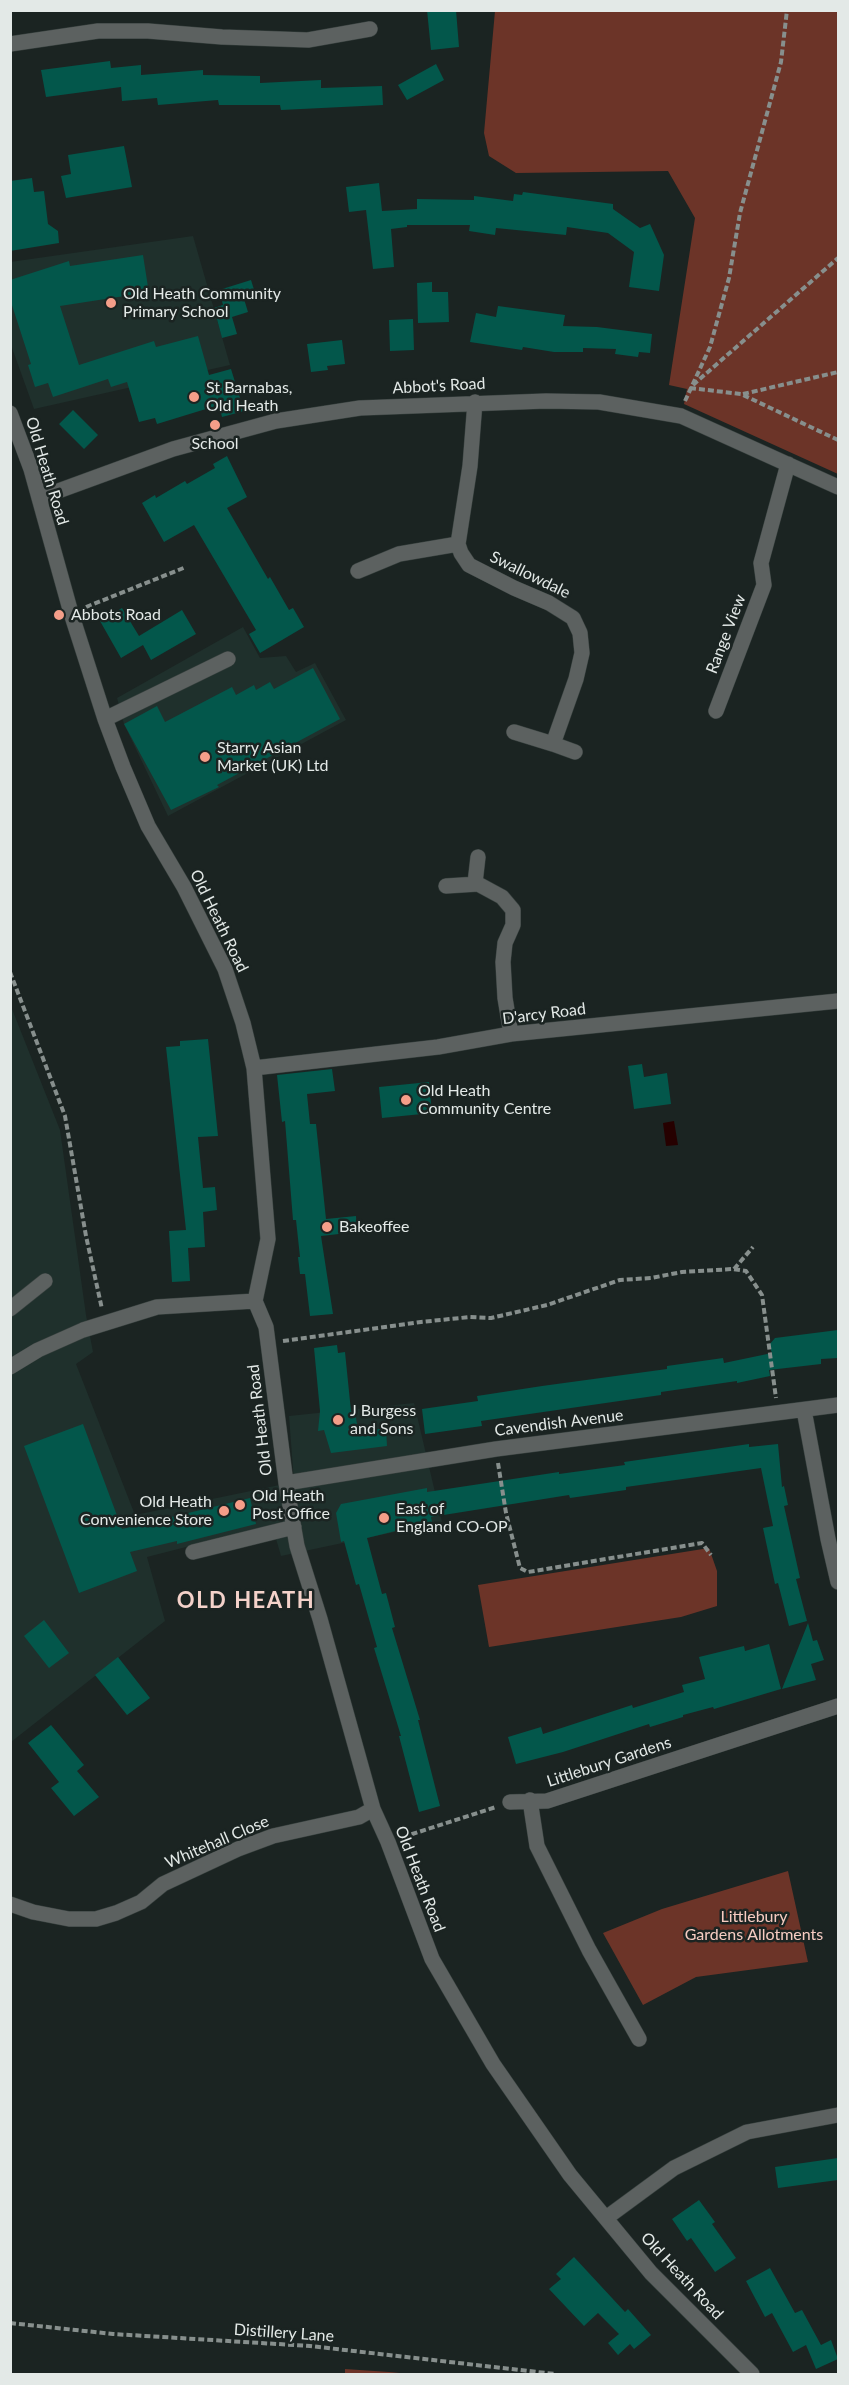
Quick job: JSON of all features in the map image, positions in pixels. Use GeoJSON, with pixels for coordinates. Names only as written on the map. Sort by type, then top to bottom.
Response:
{"type":"FeatureCollection","features":[{"type":"Feature","properties":{"kind":"street"},"geometry":{"type":"LineString","coordinates":[[10,44],[98,31],[148,31],[222,37],[308,40],[370,30]]}},
{"type":"Feature","properties":{"kind":"street"},"geometry":{"type":"LineString","coordinates":[[358,571],[399,554],[458,544],[470,466],[475,402]]}},
{"type":"Feature","properties":{"kind":"street","name":"Abbot's Road"},"geometry":{"type":"LineString","coordinates":[[39,498],[173,449],[276,421],[360,408],[475,402],[599,402],[681,416],[838,487]]}},
{"type":"Feature","properties":{"kind":"street","name":"Old Heath Road"},"geometry":{"type":"LineString","coordinates":[[10,413],[39,498],[71,613],[105,719],[148,826],[184,887],[225,969],[243,1023],[254,1068],[268,1239],[255,1301],[266,1327],[269,1342],[286,1483],[297,1546],[320,1619],[372,1809],[388,1842],[432,1959],[494,2064],[570,2175],[651,2273],[752,2374]]}},
{"type":"Feature","properties":{"kind":"street","name":"Range View"},"geometry":{"type":"LineString","coordinates":[[716,711],[764,585],[761,563],[788,464]]}},
{"type":"Feature","properties":{"kind":"street","name":"Swallowdale"},"geometry":{"type":"LineString","coordinates":[[458,544],[469,565],[549,603],[573,618],[580,633],[582,653],[576,679],[553,744]]}},
{"type":"Feature","properties":{"kind":"street"},"geometry":{"type":"LineString","coordinates":[[105,719],[228,659]]}},
{"type":"Feature","properties":{"kind":"street"},"geometry":{"type":"LineString","coordinates":[[514,732],[575,752]]}},
{"type":"Feature","properties":{"kind":"street"},"geometry":{"type":"LineString","coordinates":[[478,857],[475,883],[502,897],[513,910],[513,925],[505,943],[503,962],[505,998],[511,1034]]}},
{"type":"Feature","properties":{"kind":"street"},"geometry":{"type":"LineString","coordinates":[[446,886],[478,884]]}},
{"type":"Feature","properties":{"kind":"street","name":"D'arcy Road"},"geometry":{"type":"LineString","coordinates":[[254,1068],[438,1047],[511,1034],[838,1001]]}},
{"type":"Feature","properties":{"kind":"street"},"geometry":{"type":"LineString","coordinates":[[10,1310],[45,1281]]}},
{"type":"Feature","properties":{"kind":"street"},"geometry":{"type":"LineString","coordinates":[[10,1367],[38,1350],[83,1330],[157,1307],[255,1301]]}},
{"type":"Feature","properties":{"kind":"street","name":"Cavendish Avenue"},"geometry":{"type":"LineString","coordinates":[[286,1483],[496,1449],[838,1405]]}},
{"type":"Feature","properties":{"kind":"street"},"geometry":{"type":"LineString","coordinates":[[804,1410],[838,1582]]}},
{"type":"Feature","properties":{"kind":"street"},"geometry":{"type":"LineString","coordinates":[[193,1552],[294,1527]]}},
{"type":"Feature","properties":{"kind":"street","name":"Littlebury Gardens"},"geometry":{"type":"LineString","coordinates":[[510,1802],[547,1801],[838,1706]]}},
{"type":"Feature","properties":{"kind":"street"},"geometry":{"type":"LineString","coordinates":[[530,1800],[537,1846],[589,1950],[639,2039]]}},
{"type":"Feature","properties":{"kind":"street","name":"Whitehall Close"},"geometry":{"type":"LineString","coordinates":[[10,1904],[33,1912],[69,1919],[96,1919],[141,1902],[164,1884],[238,1848],[273,1836],[359,1817],[372,1809]]}},
{"type":"Feature","properties":{"kind":"street"},"geometry":{"type":"LineString","coordinates":[[606,2218],[675,2168],[747,2132],[838,2115]]}},
{"type":"Feature","properties":{"kind":"path"},"geometry":{"type":"LineString","coordinates":[[681,416],[690,388],[710,347],[729,278],[740,213],[781,62],[787,10]]}},
{"type":"Feature","properties":{"kind":"path"},"geometry":{"type":"LineString","coordinates":[[690,388],[838,258]]}},
{"type":"Feature","properties":{"kind":"path"},"geometry":{"type":"LineString","coordinates":[[741,394],[838,372]]}},
{"type":"Feature","properties":{"kind":"path"},"geometry":{"type":"LineString","coordinates":[[690,388],[741,394],[838,440]]}},
{"type":"Feature","properties":{"kind":"path"},"geometry":{"type":"LineString","coordinates":[[71,613],[186,567]]}},
{"type":"Feature","properties":{"kind":"path"},"geometry":{"type":"LineString","coordinates":[[10,972],[65,1116],[86,1236],[105,1323]]}},
{"type":"Feature","properties":{"kind":"path"},"geometry":{"type":"LineString","coordinates":[[733,1269],[753,1247]]}},
{"type":"Feature","properties":{"kind":"path"},"geometry":{"type":"LineString","coordinates":[[269,1342],[421,1322],[470,1317],[491,1318],[565,1300],[620,1280],[682,1272],[733,1269],[746,1271],[762,1296],[776,1397],[775,1414]]}},
{"type":"Feature","properties":{"kind":"path"},"geometry":{"type":"LineString","coordinates":[[496,1449],[506,1513],[520,1568],[528,1572],[702,1543],[711,1555]]}},
{"type":"Feature","properties":{"kind":"path"},"geometry":{"type":"LineString","coordinates":[[388,1842],[510,1802]]}},
{"type":"Feature","properties":{"kind":"path","name":"Distillery Lane"},"geometry":{"type":"LineString","coordinates":[[10,2323],[113,2334],[310,2346],[555,2374]]}},
{"type":"Feature","properties":{"kind":"shaded area","name":"Old Heath Community Primary School"},"geometry":{"type":"Polygon","coordinates":[[[193,236],[230,365],[34,409],[11,345],[10,262],[193,236]]]}},
{"type":"Feature","properties":{"kind":"shaded area","name":"Starry Asian Market (UK) Ltd"},"geometry":{"type":"Polygon","coordinates":[[[243,627],[260,658],[286,656],[296,672],[315,663],[346,720],[168,816],[124,724],[117,698],[243,627]]]}},
{"type":"Feature","properties":{"kind":"shaded area"},"geometry":{"type":"Polygon","coordinates":[[[10,1004],[60,1130],[93,1352],[76,1364],[135,1515],[294,1482],[289,1416],[414,1403],[442,1522],[281,1556],[272,1525],[147,1557],[165,1621],[11,1742],[10,1004]]]}},
{"type":"Feature","properties":{"kind":"shaded area"},"geometry":{"type":"Polygon","coordinates":[[[674,1121],[678,1145],[666,1146],[663,1123],[674,1121]]]}},
{"type":"Feature","properties":{"kind":"green space"},"geometry":{"type":"Polygon","coordinates":[[[495,11],[838,11],[838,474],[684,404],[687,389],[669,385],[695,218],[668,171],[516,173],[489,156],[484,133],[495,11]]]}},
{"type":"Feature","properties":{"kind":"green space"},"geometry":{"type":"Polygon","coordinates":[[[709,1548],[717,1571],[717,1606],[681,1617],[489,1647],[478,1585],[709,1548]]]}},
{"type":"Feature","properties":{"kind":"green space","name":"Littlebury Gardens Allotments"},"geometry":{"type":"Polygon","coordinates":[[[788,1871],[808,1962],[696,1977],[643,2005],[603,1933],[662,1909],[788,1871]]]}},
{"type":"Feature","properties":{"kind":"green space"},"geometry":{"type":"Polygon","coordinates":[[[345,2369],[389,2372],[410,2374],[345,2374],[345,2369]]]}},
{"type":"Feature","properties":{"kind":"building"},"geometry":{"type":"Polygon","coordinates":[[[427,10],[456,10],[459,47],[431,50],[427,10]]]}},
{"type":"Feature","properties":{"kind":"building"},"geometry":{"type":"Polygon","coordinates":[[[110,61],[111,68],[141,65],[141,75],[203,70],[203,75],[260,76],[260,83],[321,80],[321,88],[382,86],[383,105],[281,110],[280,105],[219,105],[218,100],[158,105],[157,98],[122,101],[121,87],[46,97],[41,70],[110,61]]]}},
{"type":"Feature","properties":{"kind":"building"},"geometry":{"type":"Polygon","coordinates":[[[436,64],[444,80],[407,100],[398,85],[436,64]]]}},
{"type":"Feature","properties":{"kind":"building"},"geometry":{"type":"Polygon","coordinates":[[[124,146],[132,187],[66,198],[61,176],[71,174],[68,155],[124,146]]]}},
{"type":"Feature","properties":{"kind":"building"},"geometry":{"type":"Polygon","coordinates":[[[32,178],[34,192],[44,191],[48,224],[58,231],[59,243],[10,251],[10,181],[32,178]]]}},
{"type":"Feature","properties":{"kind":"building"},"geometry":{"type":"Polygon","coordinates":[[[379,183],[382,211],[417,209],[417,199],[474,200],[474,196],[513,201],[514,194],[522,195],[523,192],[613,204],[613,209],[640,228],[650,224],[664,255],[659,291],[629,287],[634,252],[608,233],[567,227],[566,235],[496,228],[495,235],[469,231],[470,225],[407,225],[407,227],[391,229],[394,267],[373,269],[366,210],[349,212],[346,187],[379,183]]]}},
{"type":"Feature","properties":{"kind":"building"},"geometry":{"type":"Polygon","coordinates":[[[143,255],[148,287],[144,288],[144,293],[60,306],[79,365],[154,341],[156,347],[198,336],[209,375],[231,369],[244,411],[222,417],[219,405],[157,424],[155,418],[139,422],[127,382],[111,387],[108,379],[53,397],[48,383],[35,387],[28,365],[31,364],[10,299],[10,280],[69,261],[70,266],[143,255]]]}},
{"type":"Feature","properties":{"kind":"building"},"geometry":{"type":"Polygon","coordinates":[[[251,280],[256,296],[244,299],[248,312],[232,317],[237,334],[222,338],[214,308],[223,305],[219,290],[251,280]]]}},
{"type":"Feature","properties":{"kind":"building"},"geometry":{"type":"Polygon","coordinates":[[[432,282],[432,292],[448,292],[449,322],[418,323],[417,283],[432,282]]]}},
{"type":"Feature","properties":{"kind":"building"},"geometry":{"type":"Polygon","coordinates":[[[498,306],[565,315],[563,326],[597,327],[652,334],[650,353],[639,352],[638,357],[615,354],[616,349],[583,348],[583,352],[554,352],[470,342],[476,313],[496,317],[498,306]]]}},
{"type":"Feature","properties":{"kind":"building"},"geometry":{"type":"Polygon","coordinates":[[[413,319],[414,350],[390,351],[389,320],[413,319]]]}},
{"type":"Feature","properties":{"kind":"building"},"geometry":{"type":"Polygon","coordinates":[[[342,340],[345,364],[327,366],[328,370],[311,372],[307,344],[342,340]]]}},
{"type":"Feature","properties":{"kind":"building"},"geometry":{"type":"Polygon","coordinates":[[[73,410],[98,435],[84,449],[59,424],[73,410]]]}},
{"type":"Feature","properties":{"kind":"building"},"geometry":{"type":"Polygon","coordinates":[[[227,456],[247,497],[227,508],[268,579],[270,577],[289,610],[293,608],[304,627],[260,653],[249,634],[256,630],[194,525],[164,542],[142,503],[155,495],[156,498],[185,481],[187,484],[215,468],[213,464],[227,456]]]}},
{"type":"Feature","properties":{"kind":"building"},"geometry":{"type":"Polygon","coordinates":[[[122,608],[139,636],[182,610],[196,634],[151,660],[143,645],[121,658],[100,621],[122,608]]]}},
{"type":"Feature","properties":{"kind":"building","name":"Starry Asian Market (UK) Ltd"},"geometry":{"type":"Polygon","coordinates":[[[313,668],[340,719],[217,785],[219,787],[171,810],[124,724],[157,706],[165,722],[232,687],[236,695],[254,685],[256,690],[270,682],[274,689],[313,668]]]}},
{"type":"Feature","properties":{"kind":"building"},"geometry":{"type":"Polygon","coordinates":[[[208,1039],[218,1136],[198,1137],[203,1188],[215,1187],[217,1210],[203,1212],[205,1247],[188,1248],[190,1281],[172,1282],[169,1231],[186,1230],[166,1047],[180,1046],[180,1041],[208,1039]]]}},
{"type":"Feature","properties":{"kind":"building"},"geometry":{"type":"Polygon","coordinates":[[[642,1064],[644,1077],[667,1073],[671,1104],[634,1109],[628,1066],[642,1064]]]}},
{"type":"Feature","properties":{"kind":"building"},"geometry":{"type":"Polygon","coordinates":[[[332,1069],[335,1091],[307,1094],[310,1124],[316,1124],[326,1219],[356,1216],[357,1232],[321,1236],[333,1314],[310,1316],[305,1274],[300,1274],[285,1121],[282,1122],[277,1075],[332,1069]]]}},
{"type":"Feature","properties":{"kind":"building","name":"Old Heath Community Centre"},"geometry":{"type":"Polygon","coordinates":[[[429,1082],[432,1113],[382,1118],[379,1087],[429,1082]]]}},
{"type":"Feature","properties":{"kind":"building"},"geometry":{"type":"Polygon","coordinates":[[[838,1330],[838,1358],[821,1359],[821,1364],[769,1370],[770,1376],[737,1383],[737,1381],[661,1392],[661,1395],[481,1421],[482,1426],[425,1434],[422,1409],[478,1401],[477,1396],[667,1369],[667,1366],[723,1358],[724,1363],[772,1353],[769,1345],[775,1338],[838,1330]]]}},
{"type":"Feature","properties":{"kind":"building"},"geometry":{"type":"Polygon","coordinates":[[[337,1345],[338,1353],[345,1352],[351,1411],[355,1410],[358,1432],[386,1428],[387,1446],[331,1453],[324,1430],[318,1431],[320,1411],[314,1348],[337,1345]]]}},
{"type":"Feature","properties":{"kind":"building"},"geometry":{"type":"Polygon","coordinates":[[[83,1424],[122,1529],[250,1498],[256,1524],[177,1544],[177,1541],[130,1552],[137,1571],[79,1593],[24,1446],[83,1424]]]}},
{"type":"Feature","properties":{"kind":"building"},"geometry":{"type":"Polygon","coordinates":[[[749,1444],[749,1447],[778,1444],[782,1487],[784,1486],[788,1505],[784,1506],[800,1578],[796,1579],[807,1621],[789,1626],[778,1583],[775,1584],[763,1528],[773,1526],[761,1468],[626,1487],[626,1490],[570,1498],[569,1495],[431,1517],[432,1522],[367,1538],[382,1594],[386,1593],[395,1627],[392,1628],[420,1720],[418,1720],[440,1806],[419,1812],[399,1736],[401,1736],[374,1648],[377,1647],[359,1584],[356,1585],[344,1541],[341,1542],[336,1513],[341,1504],[427,1488],[427,1492],[559,1472],[559,1474],[625,1465],[624,1462],[749,1444]]]}},
{"type":"Feature","properties":{"kind":"building"},"geometry":{"type":"Polygon","coordinates":[[[44,1620],[69,1653],[49,1668],[24,1636],[44,1620]]]}},
{"type":"Feature","properties":{"kind":"building"},"geometry":{"type":"Polygon","coordinates":[[[808,1623],[813,1641],[817,1640],[824,1660],[811,1664],[816,1680],[782,1689],[808,1623]]]}},
{"type":"Feature","properties":{"kind":"building"},"geometry":{"type":"Polygon","coordinates":[[[769,1644],[781,1689],[714,1709],[713,1707],[683,1715],[683,1717],[650,1727],[649,1724],[563,1752],[516,1764],[508,1737],[541,1727],[543,1734],[632,1705],[633,1708],[684,1692],[682,1685],[705,1679],[699,1657],[744,1646],[745,1651],[769,1644]]]}},
{"type":"Feature","properties":{"kind":"building"},"geometry":{"type":"Polygon","coordinates":[[[118,1657],[150,1698],[127,1715],[95,1675],[118,1657]]]}},
{"type":"Feature","properties":{"kind":"building"},"geometry":{"type":"Polygon","coordinates":[[[51,1725],[84,1765],[77,1771],[99,1797],[74,1816],[51,1788],[59,1782],[28,1743],[51,1725]]]}},
{"type":"Feature","properties":{"kind":"building"},"geometry":{"type":"Polygon","coordinates":[[[838,2158],[838,2180],[778,2188],[775,2167],[838,2158]]]}},
{"type":"Feature","properties":{"kind":"building"},"geometry":{"type":"Polygon","coordinates":[[[699,2200],[715,2222],[712,2224],[736,2258],[715,2272],[691,2238],[687,2241],[672,2219],[699,2200]]]}},
{"type":"Feature","properties":{"kind":"building"},"geometry":{"type":"Polygon","coordinates":[[[574,2257],[625,2312],[628,2309],[651,2335],[634,2349],[630,2344],[618,2355],[608,2343],[619,2334],[598,2313],[584,2326],[549,2289],[561,2279],[556,2274],[574,2257]]]}},
{"type":"Feature","properties":{"kind":"building"},"geometry":{"type":"Polygon","coordinates":[[[770,2268],[795,2313],[802,2310],[821,2345],[831,2340],[838,2359],[816,2369],[806,2345],[793,2352],[772,2313],[765,2317],[746,2281],[770,2268]]]}},
{"type":"Feature","properties":{"kind":"place","name":"Old Heath Community Primary School"},"geometry":{"type":"Point","coordinates":[111,303]}},
{"type":"Feature","properties":{"kind":"place","name":"St Barnabas, Old Heath"},"geometry":{"type":"Point","coordinates":[194,397]}},
{"type":"Feature","properties":{"kind":"place","name":"School"},"geometry":{"type":"Point","coordinates":[215,425]}},
{"type":"Feature","properties":{"kind":"place","name":"Abbots Road"},"geometry":{"type":"Point","coordinates":[59,615]}},
{"type":"Feature","properties":{"kind":"place","name":"Starry Asian Market (UK) Ltd"},"geometry":{"type":"Point","coordinates":[205,757]}},
{"type":"Feature","properties":{"kind":"place","name":"Old Heath Community Centre"},"geometry":{"type":"Point","coordinates":[406,1100]}},
{"type":"Feature","properties":{"kind":"place","name":"Bakeoffee"},"geometry":{"type":"Point","coordinates":[327,1227]}},
{"type":"Feature","properties":{"kind":"place","name":"J Burgess and Sons"},"geometry":{"type":"Point","coordinates":[338,1420]}},
{"type":"Feature","properties":{"kind":"place","name":"Old Heath Post Office"},"geometry":{"type":"Point","coordinates":[240,1505]}},
{"type":"Feature","properties":{"kind":"place","name":"Old Heath Convenience Store"},"geometry":{"type":"Point","coordinates":[224,1511]}},
{"type":"Feature","properties":{"kind":"place","name":"East of England CO-OP"},"geometry":{"type":"Point","coordinates":[384,1518]}},
{"type":"Feature","properties":{"kind":"district","name":"OLD HEATH"},"geometry":{"type":"Point","coordinates":[246,1601]}}]}
